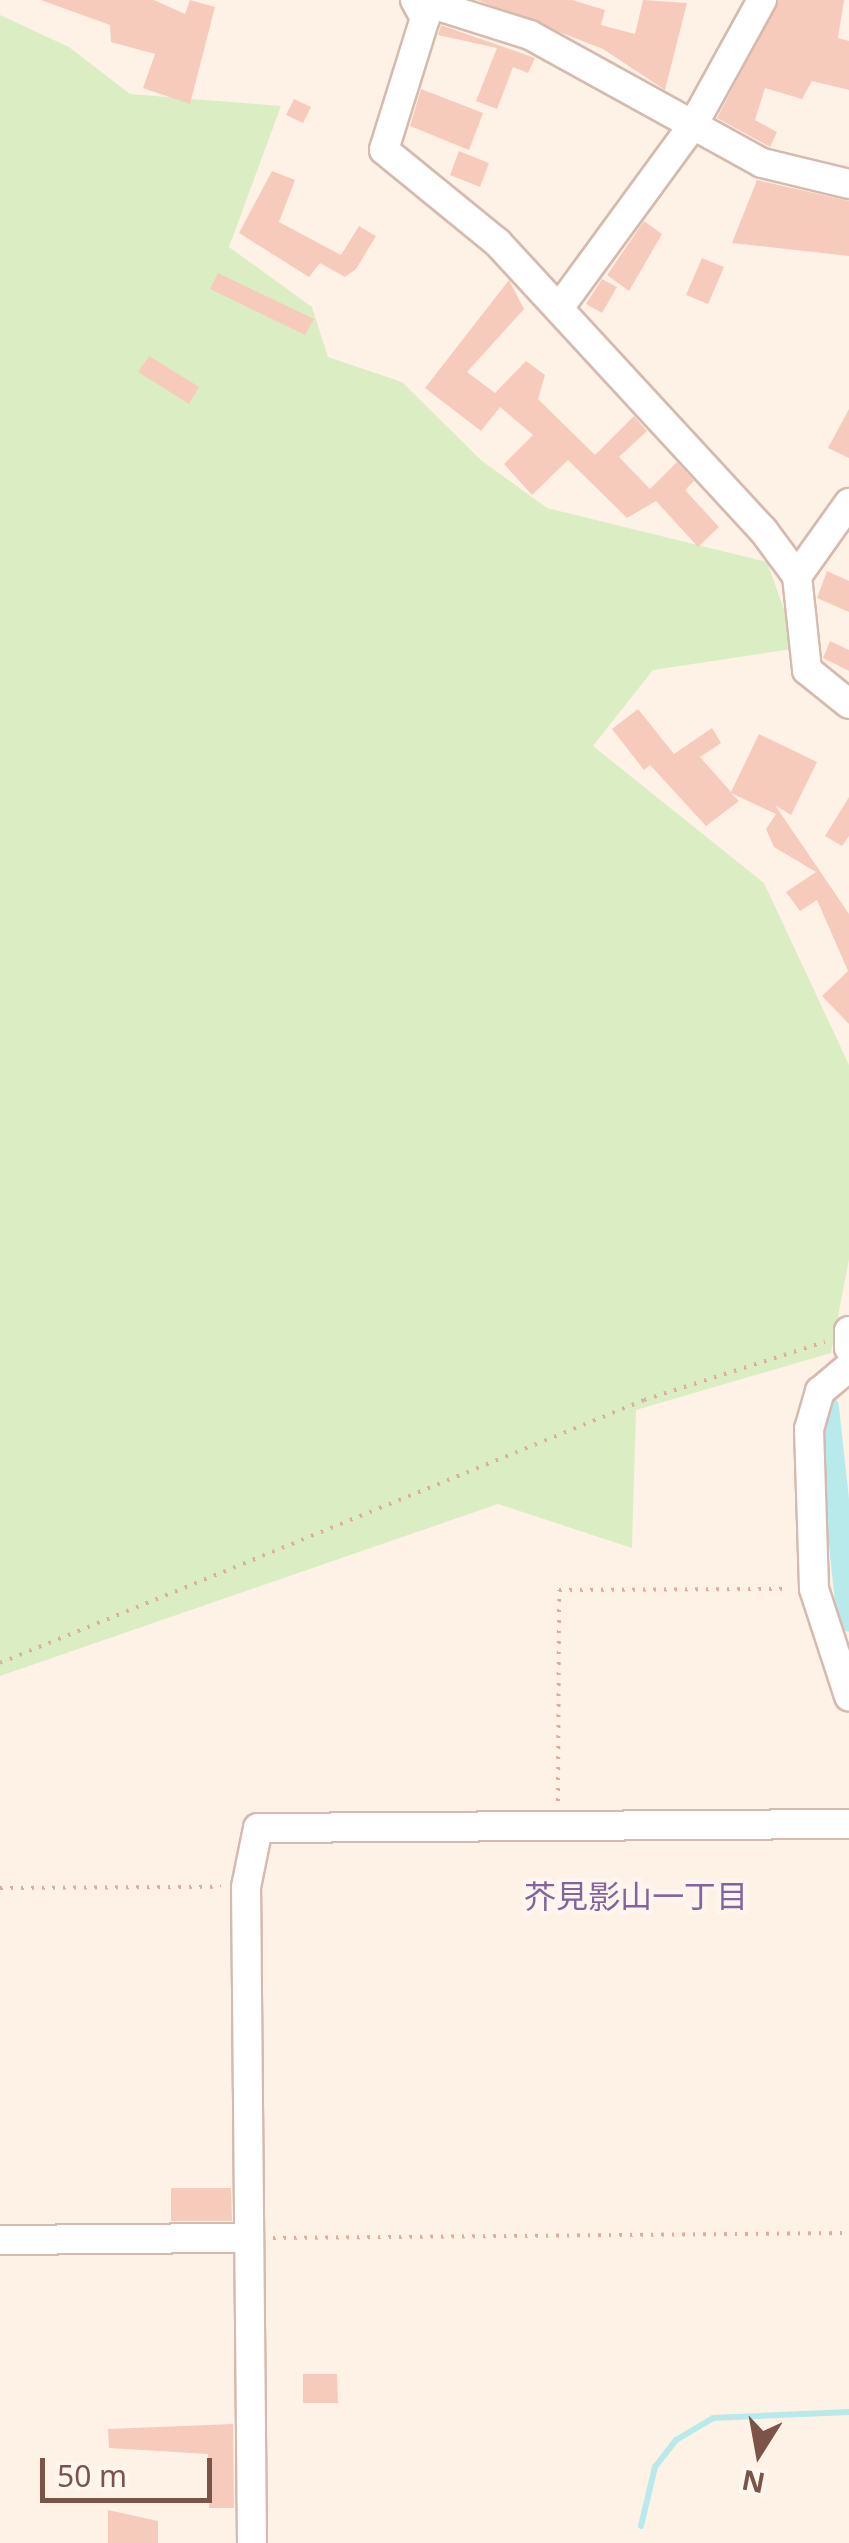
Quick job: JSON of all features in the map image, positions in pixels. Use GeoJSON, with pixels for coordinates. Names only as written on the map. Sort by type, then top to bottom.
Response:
{"type":"FeatureCollection","features":[{"type":"Feature","properties":{"kind":"street"},"geometry":{"type":"LineString","coordinates":[[417,0],[530,35],[762,162],[849,184]]}},
{"type":"Feature","properties":{"kind":"street"},"geometry":{"type":"LineString","coordinates":[[417,0],[425,18],[384,150],[498,243],[798,576],[807,670],[849,704]]}},
{"type":"Feature","properties":{"kind":"street"},"geometry":{"type":"LineString","coordinates":[[559,308],[694,125],[762,0]]}},
{"type":"Feature","properties":{"kind":"street"},"geometry":{"type":"LineString","coordinates":[[798,576],[849,503]]}},
{"type":"Feature","properties":{"kind":"street"},"geometry":{"type":"LineString","coordinates":[[849,1333],[849,1348]]}},
{"type":"Feature","properties":{"kind":"street"},"geometry":{"type":"LineString","coordinates":[[849,1367],[820,1391],[809,1428],[814,1589],[849,1696]]}},
{"type":"Feature","properties":{"kind":"street"},"geometry":{"type":"LineString","coordinates":[[252,2543],[246,1887],[258,1828],[849,1824]]}},
{"type":"Feature","properties":{"kind":"street"},"geometry":{"type":"LineString","coordinates":[[0,2240],[248,2238]]}},
{"type":"Feature","properties":{"kind":"path"},"geometry":{"type":"LineString","coordinates":[[0,1663],[644,1400],[849,1333]]}},
{"type":"Feature","properties":{"kind":"path"},"geometry":{"type":"LineString","coordinates":[[558,1826],[559,1590],[814,1589]]}},
{"type":"Feature","properties":{"kind":"path"},"geometry":{"type":"LineString","coordinates":[[0,1888],[246,1887]]}},
{"type":"Feature","properties":{"kind":"path"},"geometry":{"type":"LineString","coordinates":[[248,2238],[849,2234]]}},
{"type":"Feature","properties":{"kind":"green space"},"geometry":{"type":"Polygon","coordinates":[[[0,15],[69,47],[130,94],[281,106],[229,247],[312,307],[328,357],[402,382],[482,461],[547,508],[767,562],[798,648],[653,670],[593,746],[764,883],[849,1065],[849,1259],[831,1353],[636,1410],[632,1548],[498,1504],[0,1676],[0,15]]]}},
{"type":"Feature","properties":{"kind":"building"},"geometry":{"type":"Polygon","coordinates":[[[41,0],[154,0],[185,14],[190,0],[215,7],[190,104],[143,88],[155,54],[111,42],[110,25],[41,0]]]}},
{"type":"Feature","properties":{"kind":"building"},"geometry":{"type":"Polygon","coordinates":[[[477,0],[572,0],[605,10],[601,25],[635,34],[643,0],[687,3],[665,90],[603,49],[477,0]]]}},
{"type":"Feature","properties":{"kind":"building"},"geometry":{"type":"Polygon","coordinates":[[[779,0],[844,0],[838,38],[849,41],[849,90],[812,81],[802,99],[765,88],[755,120],[777,132],[770,147],[717,118],[779,0]]]}},
{"type":"Feature","properties":{"kind":"building"},"geometry":{"type":"Polygon","coordinates":[[[441,25],[535,58],[528,73],[513,67],[497,109],[476,101],[497,48],[438,35],[441,25]]]}},
{"type":"Feature","properties":{"kind":"building"},"geometry":{"type":"Polygon","coordinates":[[[421,89],[483,113],[469,150],[410,126],[421,89]]]}},
{"type":"Feature","properties":{"kind":"building"},"geometry":{"type":"Polygon","coordinates":[[[294,99],[311,107],[303,123],[286,115],[294,99]]]}},
{"type":"Feature","properties":{"kind":"building"},"geometry":{"type":"Polygon","coordinates":[[[459,151],[489,163],[480,187],[450,175],[459,151]]]}},
{"type":"Feature","properties":{"kind":"building"},"geometry":{"type":"Polygon","coordinates":[[[272,171],[295,180],[279,222],[341,255],[359,226],[376,236],[356,269],[345,277],[320,263],[309,277],[239,233],[272,171]]]}},
{"type":"Feature","properties":{"kind":"building"},"geometry":{"type":"Polygon","coordinates":[[[757,180],[849,201],[849,256],[732,243],[757,180]]]}},
{"type":"Feature","properties":{"kind":"building"},"geometry":{"type":"Polygon","coordinates":[[[644,221],[662,234],[629,291],[607,275],[644,221]]]}},
{"type":"Feature","properties":{"kind":"building"},"geometry":{"type":"Polygon","coordinates":[[[702,258],[724,267],[708,304],[686,295],[702,258]]]}},
{"type":"Feature","properties":{"kind":"building"},"geometry":{"type":"Polygon","coordinates":[[[218,273],[314,319],[305,335],[210,289],[218,273]]]}},
{"type":"Feature","properties":{"kind":"building"},"geometry":{"type":"Polygon","coordinates":[[[602,279],[617,287],[602,313],[586,304],[602,279]]]}},
{"type":"Feature","properties":{"kind":"building"},"geometry":{"type":"Polygon","coordinates":[[[509,280],[524,309],[467,372],[495,393],[526,361],[545,375],[538,399],[595,455],[634,416],[647,431],[619,457],[650,489],[677,462],[694,481],[685,490],[719,527],[698,547],[656,501],[627,518],[568,460],[532,495],[504,464],[533,435],[500,407],[481,431],[425,388],[509,280]]]}},
{"type":"Feature","properties":{"kind":"building"},"geometry":{"type":"Polygon","coordinates":[[[149,356],[199,387],[189,404],[138,372],[149,356]]]}},
{"type":"Feature","properties":{"kind":"building"},"geometry":{"type":"Polygon","coordinates":[[[849,409],[849,458],[828,448],[849,409]]]}},
{"type":"Feature","properties":{"kind":"building"},"geometry":{"type":"Polygon","coordinates":[[[827,571],[849,581],[849,612],[817,598],[827,571]]]}},
{"type":"Feature","properties":{"kind":"building"},"geometry":{"type":"Polygon","coordinates":[[[830,641],[849,650],[849,671],[823,658],[830,641]]]}},
{"type":"Feature","properties":{"kind":"building"},"geometry":{"type":"Polygon","coordinates":[[[638,709],[674,754],[712,728],[721,743],[700,757],[731,792],[759,734],[817,762],[791,815],[775,805],[849,914],[849,1024],[822,996],[848,971],[817,900],[800,911],[786,892],[816,872],[774,847],[766,829],[776,814],[731,793],[739,801],[706,826],[650,765],[644,770],[612,729],[638,709]]]}},
{"type":"Feature","properties":{"kind":"building"},"geometry":{"type":"Polygon","coordinates":[[[849,797],[849,836],[842,846],[825,836],[849,797]]]}},
{"type":"Feature","properties":{"kind":"building"},"geometry":{"type":"Polygon","coordinates":[[[171,2188],[231,2188],[232,2221],[171,2221],[171,2188]]]}},
{"type":"Feature","properties":{"kind":"building"},"geometry":{"type":"Polygon","coordinates":[[[303,2374],[337,2374],[338,2403],[303,2403],[303,2374]]]}},
{"type":"Feature","properties":{"kind":"building"},"geometry":{"type":"Polygon","coordinates":[[[233,2424],[234,2508],[209,2508],[208,2454],[109,2448],[108,2429],[233,2424]]]}},
{"type":"Feature","properties":{"kind":"building"},"geometry":{"type":"Polygon","coordinates":[[[108,2510],[158,2521],[158,2543],[108,2543],[108,2510]]]}},
{"type":"Feature","properties":{"kind":"waterway"},"geometry":{"type":"LineString","coordinates":[[826,1407],[849,1619]]}},
{"type":"Feature","properties":{"kind":"waterway"},"geometry":{"type":"LineString","coordinates":[[641,2526],[655,2467],[676,2440],[713,2418],[849,2412]]}},
{"type":"Feature","properties":{"kind":"district","name":"芥見影山一丁目"},"geometry":{"type":"Point","coordinates":[636,1896]}}]}
